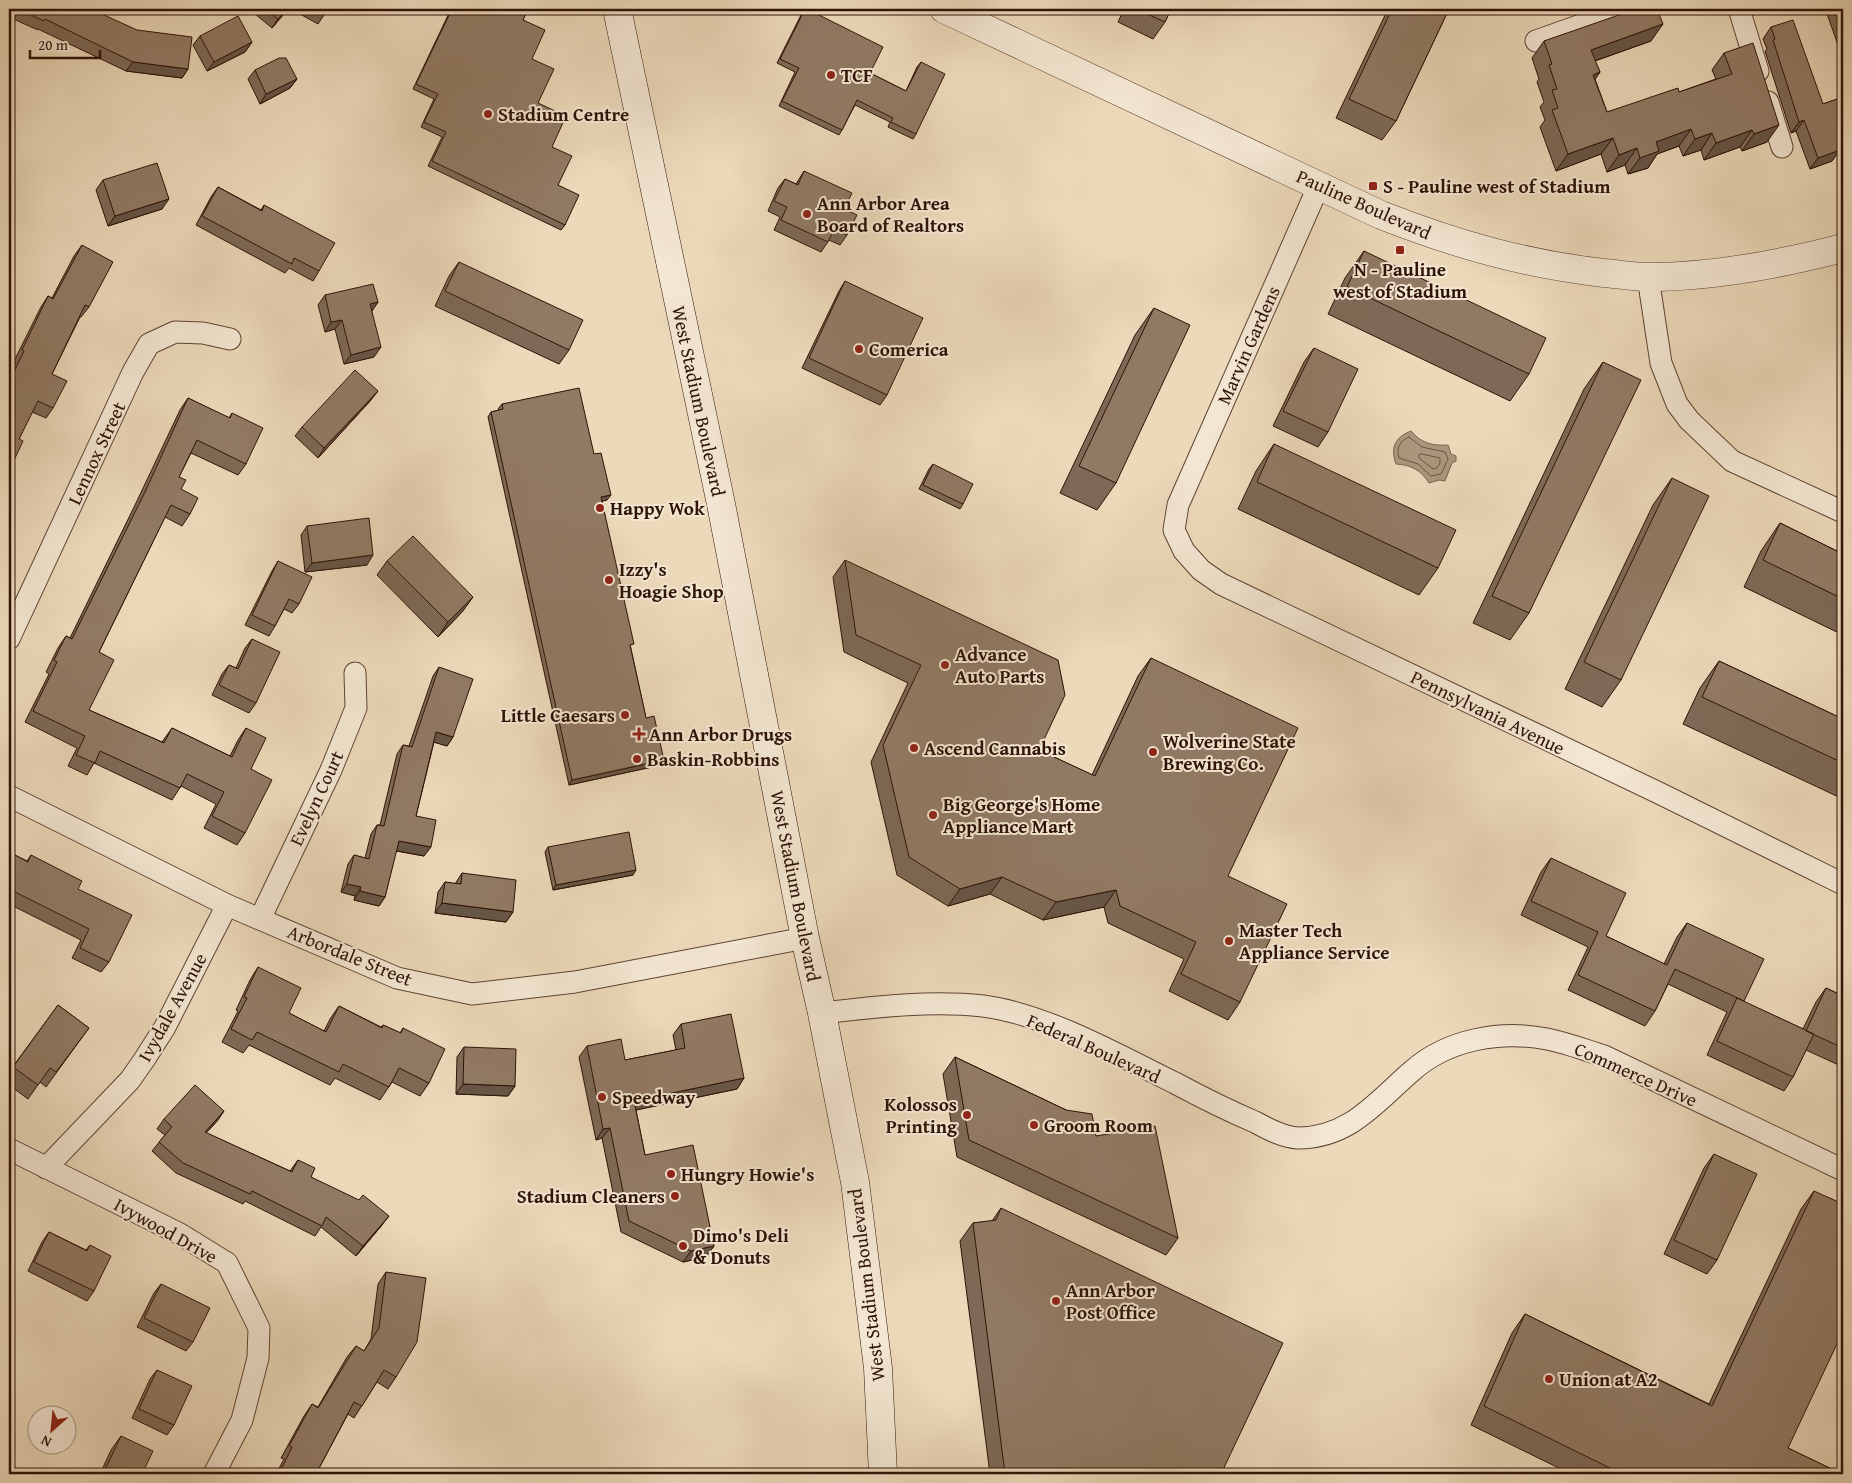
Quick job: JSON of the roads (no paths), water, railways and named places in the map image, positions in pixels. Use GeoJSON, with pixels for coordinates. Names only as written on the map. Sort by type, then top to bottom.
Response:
{"type":"FeatureCollection","features":[{"type":"Feature","properties":{"kind":"main road","name":"West Stadium Boulevard"},"geometry":{"type":"LineString","coordinates":[[617,9],[721,504],[805,938],[822,1013],[855,1182],[878,1368],[883,1474]]}},
{"type":"Feature","properties":{"kind":"main road","name":"Pauline Boulevard"},"geometry":{"type":"LineString","coordinates":[[944,9],[1381,216],[1438,237],[1480,249],[1522,260],[1571,269],[1648,277],[1726,272],[1801,259],[1843,248]]}},
{"type":"Feature","properties":{"kind":"street"},"geometry":{"type":"LineString","coordinates":[[1536,41],[1626,9]]}},
{"type":"Feature","properties":{"kind":"street"},"geometry":{"type":"LineString","coordinates":[[1739,9],[1782,148]]}},
{"type":"Feature","properties":{"kind":"street","name":"Marvin Gardens"},"geometry":{"type":"LineString","coordinates":[[1178,505],[1319,185]]}},
{"type":"Feature","properties":{"kind":"street"},"geometry":{"type":"LineString","coordinates":[[1648,277],[1660,363],[1677,404],[1689,420],[1732,461],[1843,512]]}},
{"type":"Feature","properties":{"kind":"street","name":"Lennox Street"},"geometry":{"type":"LineString","coordinates":[[9,639],[133,372],[149,344],[175,332],[203,333],[230,339]]}},
{"type":"Feature","properties":{"kind":"street","name":"Pennsylvania Avenue"},"geometry":{"type":"LineString","coordinates":[[1178,505],[1174,530],[1184,551],[1201,570],[1221,584],[1659,793],[1843,884]]}},
{"type":"Feature","properties":{"kind":"street","name":"Evelyn Court"},"geometry":{"type":"LineString","coordinates":[[260,919],[331,770],[356,708],[355,673]]}},
{"type":"Feature","properties":{"kind":"street","name":"Arbordale Street"},"geometry":{"type":"LineString","coordinates":[[9,796],[227,905],[398,978],[472,994],[575,982],[805,938]]}},
{"type":"Feature","properties":{"kind":"street","name":"Ivydale Avenue"},"geometry":{"type":"LineString","coordinates":[[46,1168],[130,1080],[144,1060],[165,1027],[227,905]]}},
{"type":"Feature","properties":{"kind":"street","name":"Federal Boulevard"},"geometry":{"type":"LineString","coordinates":[[822,1013],[942,1003],[985,1006],[1045,1023],[1078,1037],[1278,1133],[1297,1138],[1324,1134]]}},
{"type":"Feature","properties":{"kind":"street","name":"Commerce Drive"},"geometry":{"type":"LineString","coordinates":[[1324,1134],[1350,1125],[1371,1110],[1414,1069],[1443,1051],[1474,1039],[1523,1036],[1547,1039],[1604,1056],[1843,1170]]}},
{"type":"Feature","properties":{"kind":"street","name":"Ivywood Drive"},"geometry":{"type":"LineString","coordinates":[[9,1149],[180,1234],[227,1263],[258,1328],[258,1358],[242,1420],[214,1474]]}},
{"type":"Feature","properties":{"kind":"water"},"geometry":{"type":"Polygon","coordinates":[[[1411,431],[1427,443],[1448,445],[1451,454],[1456,456],[1456,461],[1452,463],[1445,481],[1439,480],[1429,483],[1415,469],[1396,464],[1394,458],[1395,444],[1401,436],[1411,431]]]}},
{"type":"Feature","properties":{"kind":"place","name":"TCF"},"geometry":{"type":"Point","coordinates":[831,75]}},
{"type":"Feature","properties":{"kind":"place","name":"Stadium Centre"},"geometry":{"type":"Point","coordinates":[488,114]}},
{"type":"Feature","properties":{"kind":"place","name":"S - Pauline west of Stadium"},"geometry":{"type":"Point","coordinates":[1373,186]}},
{"type":"Feature","properties":{"kind":"place","name":"Ann Arbor Area Board of Realtors"},"geometry":{"type":"Point","coordinates":[807,214]}},
{"type":"Feature","properties":{"kind":"place","name":"N - Pauline west of Stadium"},"geometry":{"type":"Point","coordinates":[1400,250]}},
{"type":"Feature","properties":{"kind":"place","name":"Comerica"},"geometry":{"type":"Point","coordinates":[859,349]}},
{"type":"Feature","properties":{"kind":"place","name":"Happy Wok"},"geometry":{"type":"Point","coordinates":[600,508]}},
{"type":"Feature","properties":{"kind":"place","name":"Izzy's Hoagie Shop"},"geometry":{"type":"Point","coordinates":[609,580]}},
{"type":"Feature","properties":{"kind":"place","name":"Advance Auto Parts"},"geometry":{"type":"Point","coordinates":[945,665]}},
{"type":"Feature","properties":{"kind":"place","name":"Little Caesars"},"geometry":{"type":"Point","coordinates":[625,715]}},
{"type":"Feature","properties":{"kind":"place","name":"Ann Arbor Drugs"},"geometry":{"type":"Point","coordinates":[639,734]}},
{"type":"Feature","properties":{"kind":"place","name":"Ascend Cannabis"},"geometry":{"type":"Point","coordinates":[914,748]}},
{"type":"Feature","properties":{"kind":"place","name":"Wolverine State Brewing Co."},"geometry":{"type":"Point","coordinates":[1153,752]}},
{"type":"Feature","properties":{"kind":"place","name":"Baskin-Robbins"},"geometry":{"type":"Point","coordinates":[637,759]}},
{"type":"Feature","properties":{"kind":"place","name":"Big George's Home Appliance Mart"},"geometry":{"type":"Point","coordinates":[933,815]}},
{"type":"Feature","properties":{"kind":"place","name":"Master Tech Appliance Service"},"geometry":{"type":"Point","coordinates":[1229,941]}},
{"type":"Feature","properties":{"kind":"place","name":"Speedway"},"geometry":{"type":"Point","coordinates":[602,1097]}},
{"type":"Feature","properties":{"kind":"place","name":"Kolossos Printing"},"geometry":{"type":"Point","coordinates":[967,1115]}},
{"type":"Feature","properties":{"kind":"place","name":"Groom Room"},"geometry":{"type":"Point","coordinates":[1034,1125]}},
{"type":"Feature","properties":{"kind":"place","name":"Hungry Howie's"},"geometry":{"type":"Point","coordinates":[671,1174]}},
{"type":"Feature","properties":{"kind":"place","name":"Stadium Cleaners"},"geometry":{"type":"Point","coordinates":[675,1196]}},
{"type":"Feature","properties":{"kind":"place","name":"Dimo's Deli & Donuts"},"geometry":{"type":"Point","coordinates":[683,1246]}},
{"type":"Feature","properties":{"kind":"place","name":"Ann Arbor Post Office"},"geometry":{"type":"Point","coordinates":[1056,1301]}},
{"type":"Feature","properties":{"kind":"place","name":"Union at A2"},"geometry":{"type":"Point","coordinates":[1549,1379]}}]}
